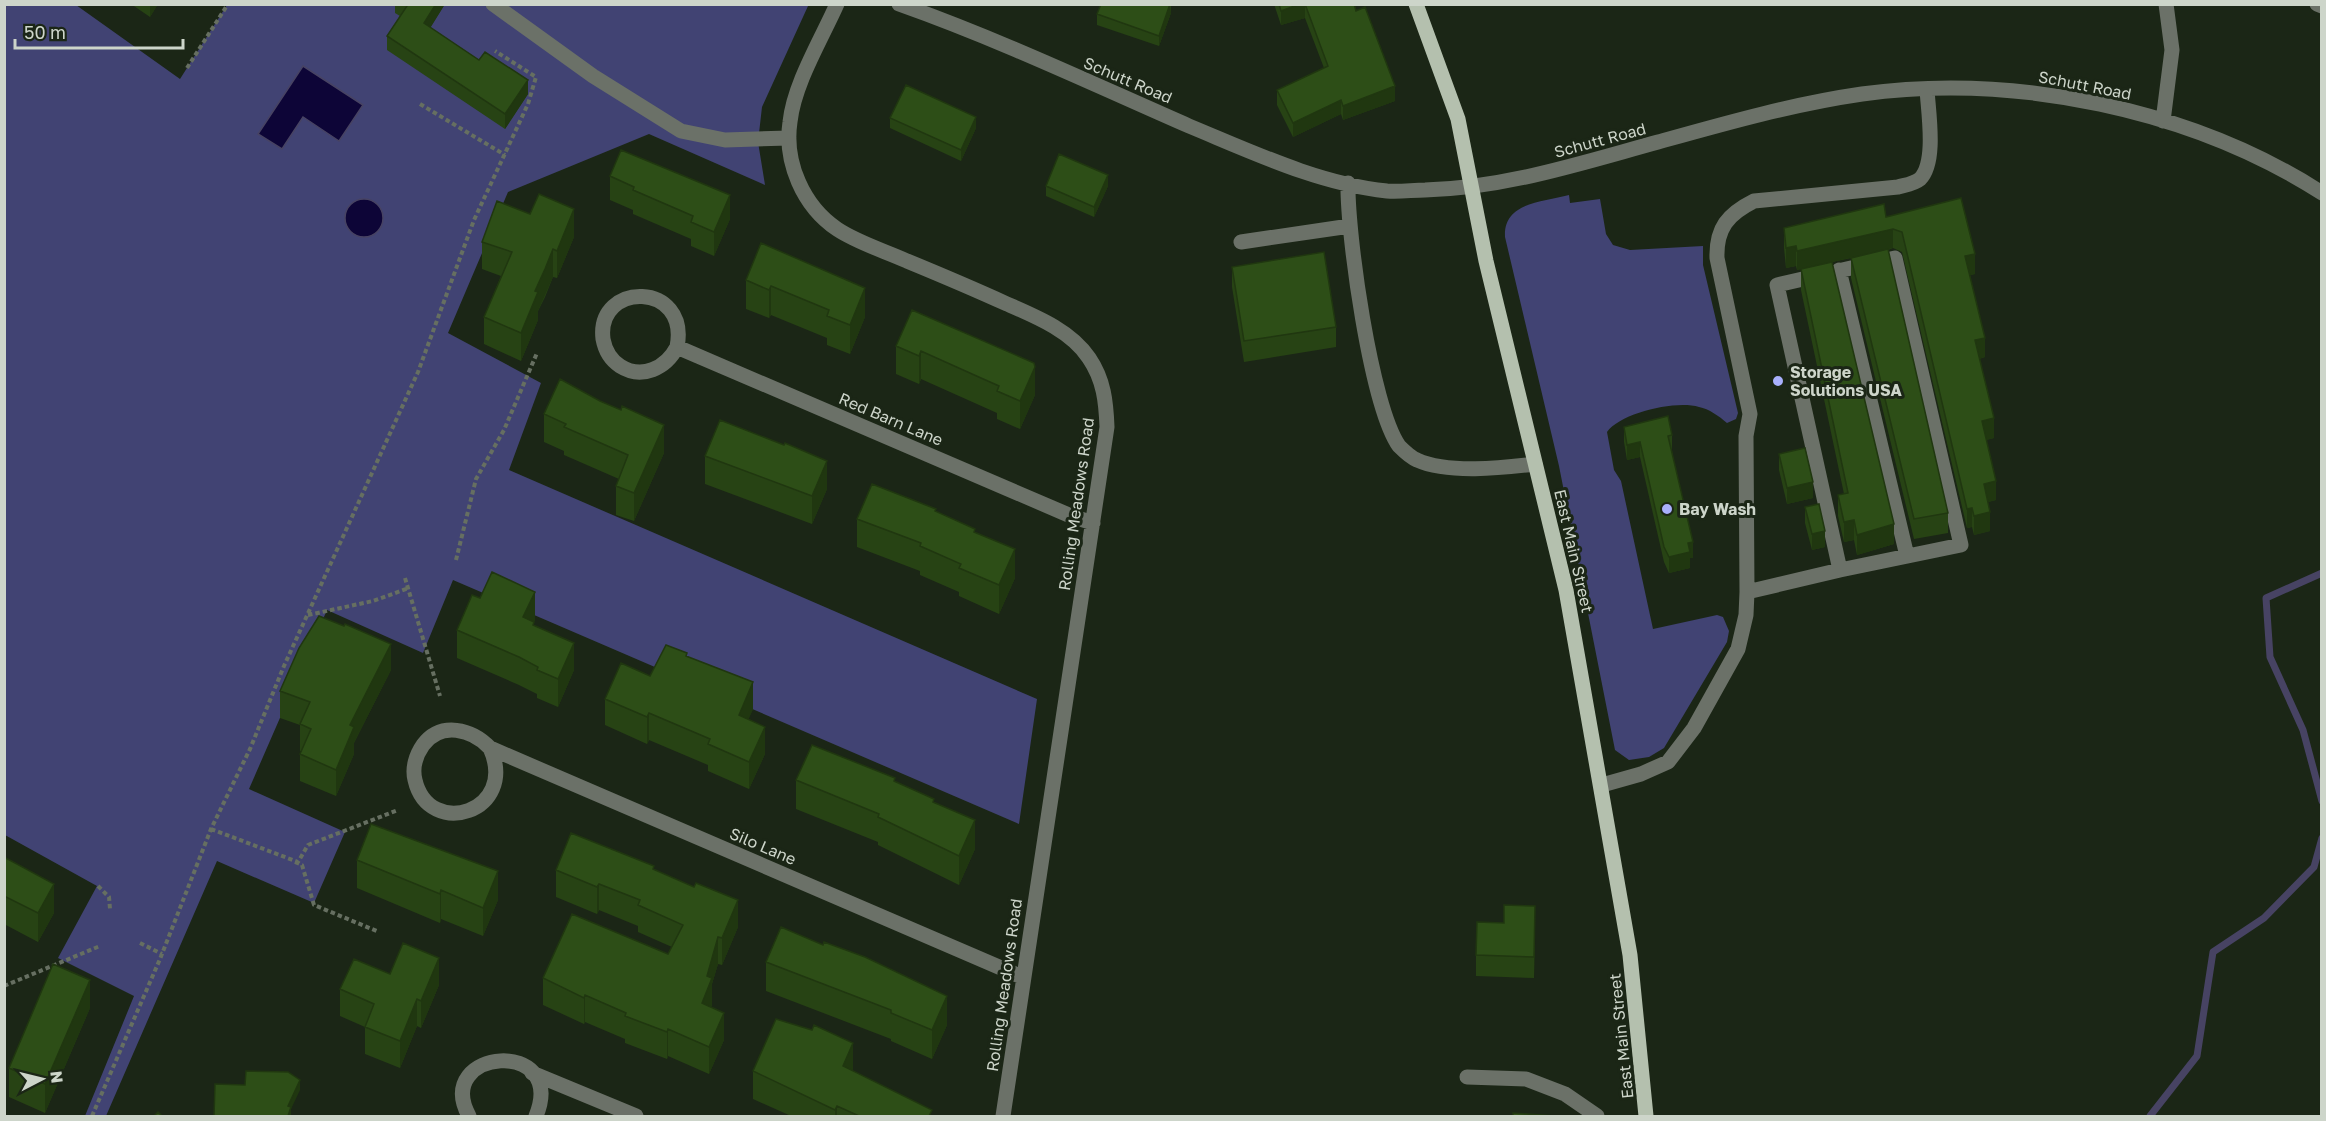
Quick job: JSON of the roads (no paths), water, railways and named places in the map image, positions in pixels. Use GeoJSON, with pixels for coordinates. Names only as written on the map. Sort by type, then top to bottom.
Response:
{"type":"FeatureCollection","features":[{"type":"Feature","properties":{"kind":"main road","name":"East Main Street"},"geometry":{"type":"LineString","coordinates":[[1416,4],[1458,119],[1486,261],[1566,590],[1630,955],[1646,1116]]}},
{"type":"Feature","properties":{"kind":"street"},"geometry":{"type":"LineString","coordinates":[[493,4],[593,76],[681,130],[725,141],[789,138]]}},
{"type":"Feature","properties":{"kind":"street","name":"Rolling Meadows Road"},"geometry":{"type":"LineString","coordinates":[[837,4],[798,92],[789,122],[792,163],[801,188],[822,216],[837,229],[1029,313],[1064,333],[1089,358],[1103,387],[1107,427],[1022,977],[1003,1116]]}},
{"type":"Feature","properties":{"kind":"street","name":"Schutt Road"},"geometry":{"type":"LineString","coordinates":[[899,4],[991,40],[1252,152],[1322,177],[1388,191],[1472,187],[1523,179],[1776,110],[1863,94],[1927,89],[2013,90],[2088,102],[2163,121],[2256,157],[2322,193]]}},
{"type":"Feature","properties":{"kind":"street"},"geometry":{"type":"LineString","coordinates":[[2163,121],[2172,50],[2166,4]]}},
{"type":"Feature","properties":{"kind":"street"},"geometry":{"type":"LineString","coordinates":[[2317,4],[2322,6]]}},
{"type":"Feature","properties":{"kind":"street"},"geometry":{"type":"LineString","coordinates":[[1602,785],[1641,774],[1668,762],[1694,728],[1738,649],[1746,615],[1746,436],[1750,414],[1717,258],[1716,242],[1721,229],[1738,209],[1754,201],[1898,187],[1920,178],[1929,155],[1927,89]]}},
{"type":"Feature","properties":{"kind":"street"},"geometry":{"type":"LineString","coordinates":[[1348,183],[1350,226],[1370,354],[1381,402],[1400,446],[1416,460],[1448,467],[1505,468],[1535,464]]}},
{"type":"Feature","properties":{"kind":"street"},"geometry":{"type":"LineString","coordinates":[[1241,242],[1350,226]]}},
{"type":"Feature","properties":{"kind":"street"},"geometry":{"type":"LineString","coordinates":[[1747,592],[1961,545],[1895,258],[1777,285],[1840,570]]}},
{"type":"Feature","properties":{"kind":"street"},"geometry":{"type":"LineString","coordinates":[[1839,270],[1907,556]]}},
{"type":"Feature","properties":{"kind":"street"},"geometry":{"type":"LineString","coordinates":[[648,296],[658,300],[674,315],[679,336],[677,347],[672,356],[655,370],[644,372],[623,368],[608,353],[604,343],[605,321],[617,304],[627,298],[648,296]]}},
{"type":"Feature","properties":{"kind":"street","name":"Red Barn Lane"},"geometry":{"type":"LineString","coordinates":[[677,347],[1092,523]]}},
{"type":"Feature","properties":{"kind":"street","name":"Silo Lane"},"geometry":{"type":"LineString","coordinates":[[490,748],[495,760],[496,778],[490,795],[482,804],[471,810],[449,813],[438,810],[421,796],[414,776],[414,765],[421,748],[435,735],[446,730],[465,731],[482,739],[490,748],[1022,977]]}},
{"type":"Feature","properties":{"kind":"street"},"geometry":{"type":"LineString","coordinates":[[469,1116],[464,1101],[464,1090],[468,1080],[482,1065],[492,1060],[513,1060],[532,1073],[636,1116]]}},
{"type":"Feature","properties":{"kind":"street"},"geometry":{"type":"LineString","coordinates":[[532,1073],[541,1095],[536,1116]]}},
{"type":"Feature","properties":{"kind":"street"},"geometry":{"type":"LineString","coordinates":[[1467,1077],[1526,1079],[1564,1094],[1597,1116]]}},
{"type":"Feature","properties":{"kind":"waterway"},"geometry":{"type":"LineString","coordinates":[[2322,573],[2266,598],[2270,657],[2303,730],[2322,801]]}},
{"type":"Feature","properties":{"kind":"waterway"},"geometry":{"type":"LineString","coordinates":[[2150,1116],[2197,1056],[2213,952],[2264,918],[2314,867],[2322,838]]}},
{"type":"Feature","properties":{"kind":"place","name":"Storage Solutions USA"},"geometry":{"type":"Point","coordinates":[1778,381]}},
{"type":"Feature","properties":{"kind":"place","name":"Bay Wash"},"geometry":{"type":"Point","coordinates":[1667,509]}}]}
